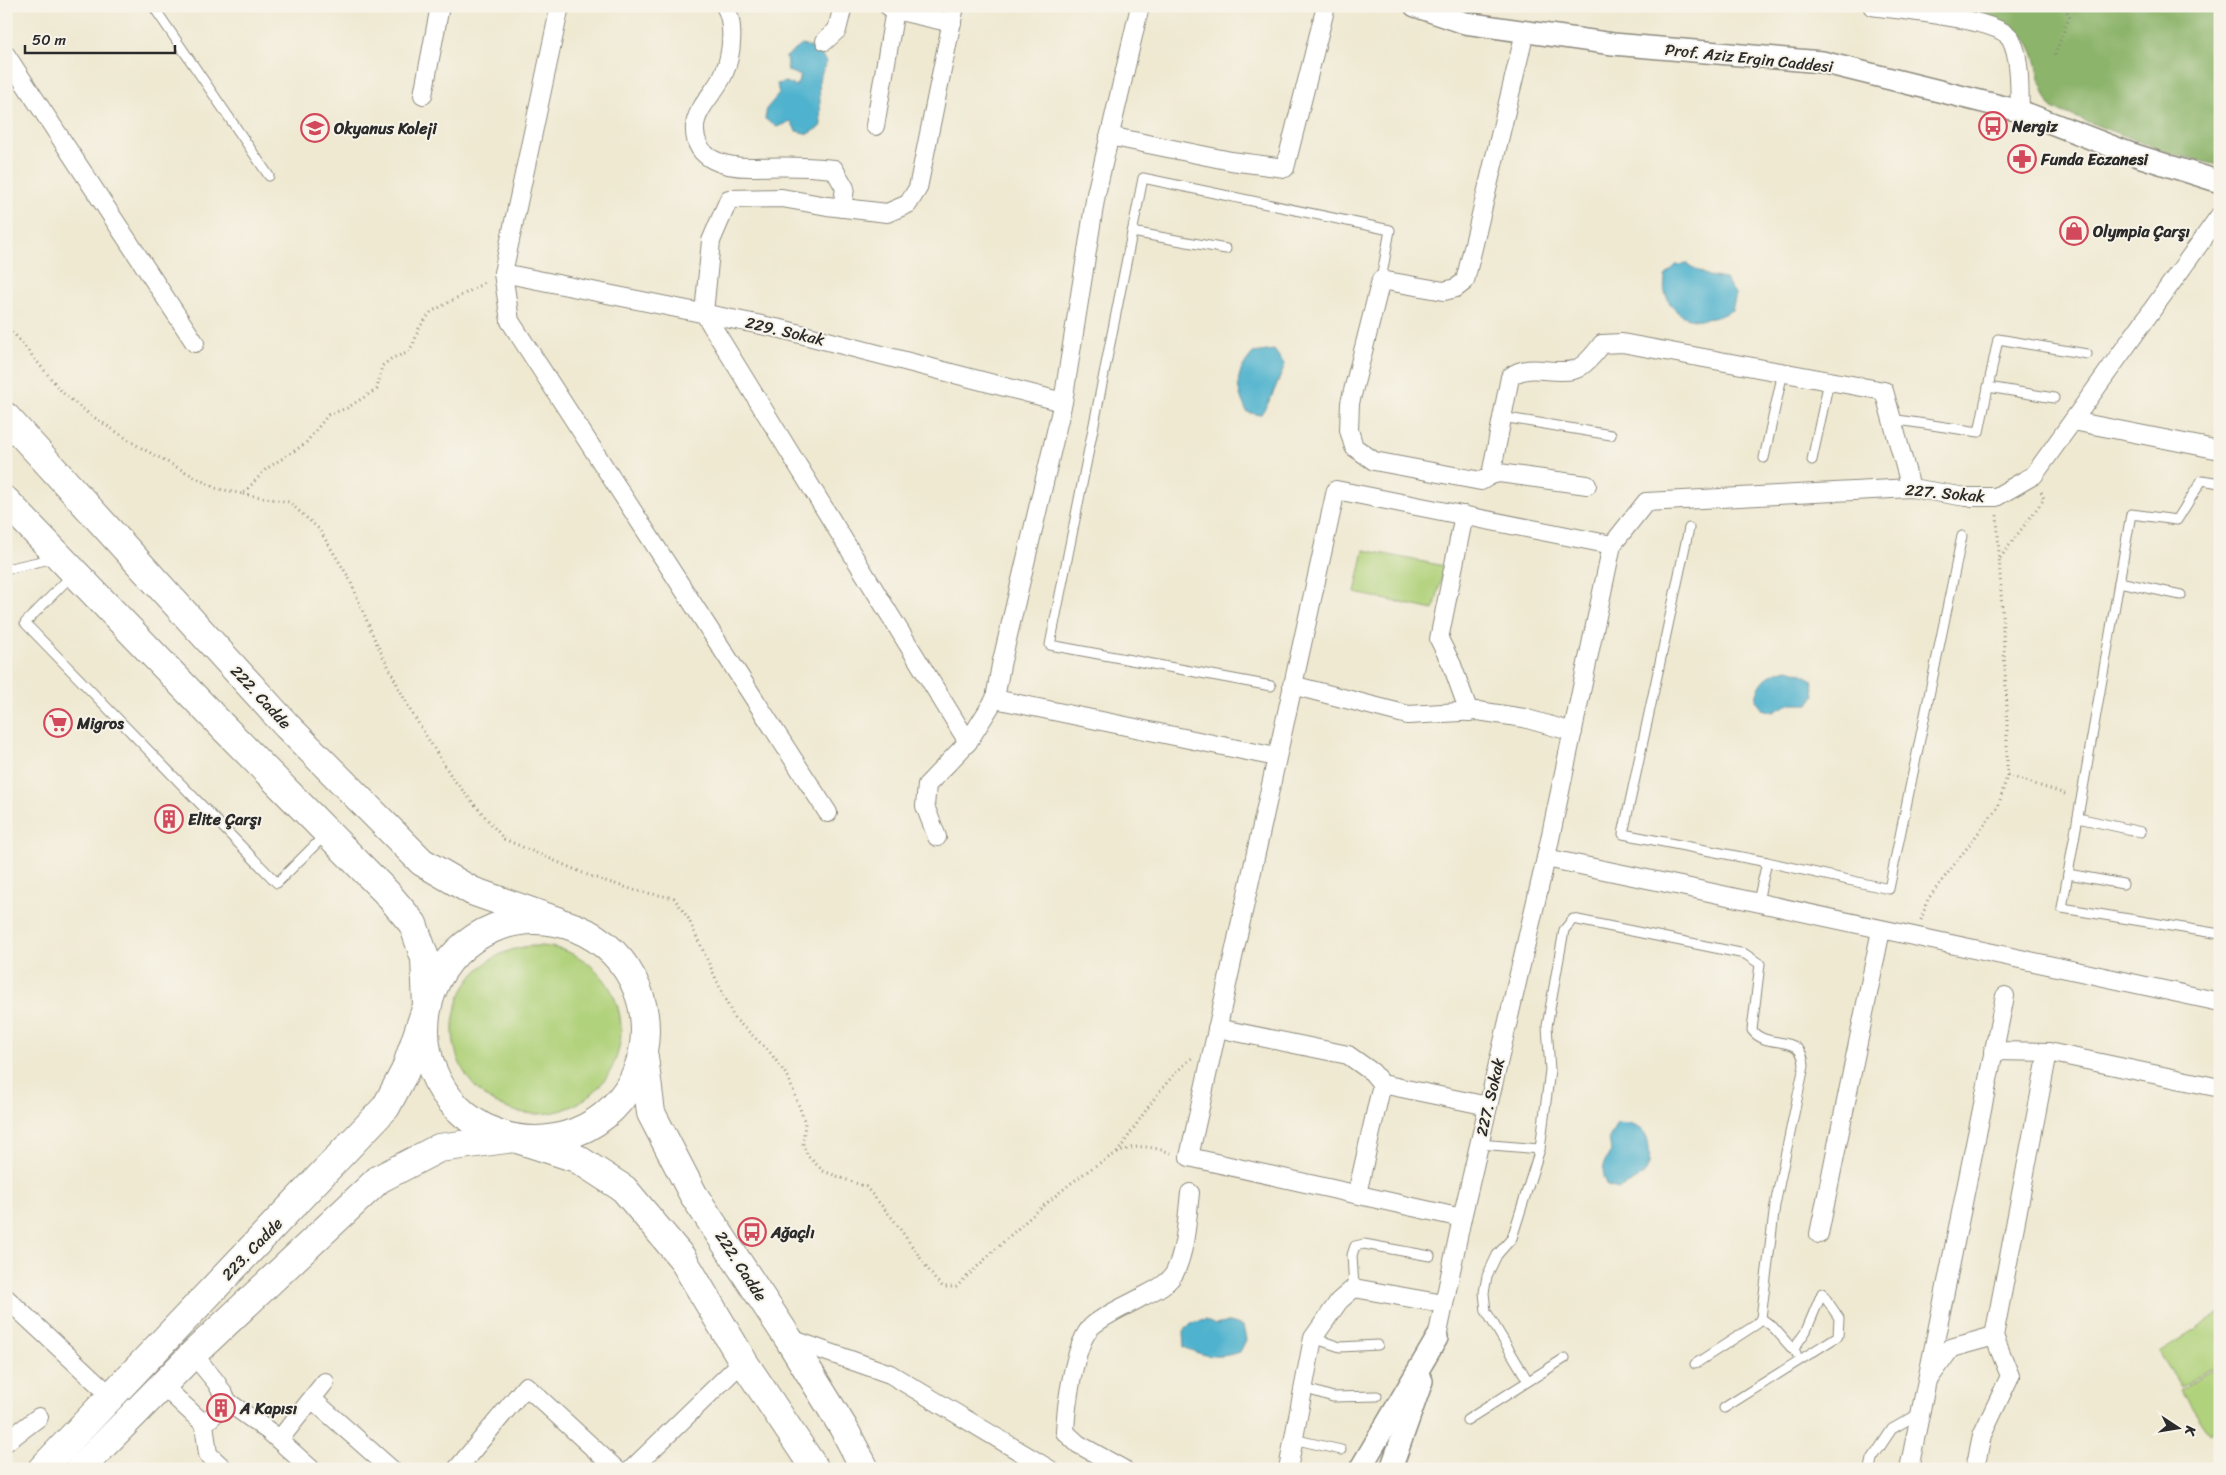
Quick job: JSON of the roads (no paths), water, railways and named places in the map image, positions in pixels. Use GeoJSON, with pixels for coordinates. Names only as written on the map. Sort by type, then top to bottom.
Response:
{"type":"FeatureCollection","features":[{"type":"Feature","properties":{"kind":"main road","name":"222. Cadde"},"geometry":{"type":"LineString","coordinates":[[6,417],[287,726],[422,862],[472,891],[590,933],[617,955],[636,984],[645,1018],[643,1054],[651,1113],[655,1122],[693,1194],[788,1338],[843,1427],[865,1469]]}},
{"type":"Feature","properties":{"kind":"main road"},"geometry":{"type":"LineString","coordinates":[[6,501],[386,892],[413,924],[425,958],[427,1006],[425,1041],[434,1075],[454,1104],[481,1126],[576,1158],[624,1189],[682,1258],[743,1361],[815,1469]]}},
{"type":"Feature","properties":{"kind":"main road","name":"223. Cadde"},"geometry":{"type":"LineString","coordinates":[[42,1469],[386,1107],[405,1071],[440,974],[462,947],[490,929],[514,922],[523,920],[557,921]]}},
{"type":"Feature","properties":{"kind":"main road"},"geometry":{"type":"LineString","coordinates":[[514,1138],[548,1140],[581,1131],[609,1112],[631,1086],[643,1054]]}},
{"type":"Feature","properties":{"kind":"main road","name":"223. Cadde"},"geometry":{"type":"LineString","coordinates":[[80,1469],[193,1354],[379,1179],[439,1148],[514,1138]]}},
{"type":"Feature","properties":{"kind":"street"},"geometry":{"type":"LineString","coordinates":[[423,95],[440,6]]}},
{"type":"Feature","properties":{"kind":"street"},"geometry":{"type":"LineString","coordinates":[[560,6],[504,273],[510,321],[828,813]]}},
{"type":"Feature","properties":{"kind":"street"},"geometry":{"type":"LineString","coordinates":[[725,6],[728,12],[731,39],[724,73],[705,102],[695,125],[700,148],[716,162],[734,168],[796,165],[834,169],[845,188],[842,208]]}},
{"type":"Feature","properties":{"kind":"street"},"geometry":{"type":"LineString","coordinates":[[824,41],[837,30],[843,6]]}},
{"type":"Feature","properties":{"kind":"street"},"geometry":{"type":"LineString","coordinates":[[937,837],[925,806],[927,785],[968,742],[995,699],[1001,665],[1063,402],[1096,194],[1140,6]]}},
{"type":"Feature","properties":{"kind":"street"},"geometry":{"type":"LineString","coordinates":[[1109,136],[1231,162],[1285,168],[1326,6]]}},
{"type":"Feature","properties":{"kind":"street","name":"Prof. Aziz Ergin Caddesi"},"geometry":{"type":"LineString","coordinates":[[1415,6],[1466,23],[1525,32],[1613,44],[1822,62],[2020,111],[2129,153],[2220,182]]}},
{"type":"Feature","properties":{"kind":"street"},"geometry":{"type":"LineString","coordinates":[[1872,6],[1963,19],[1999,29],[2011,39],[2019,69],[2020,111]]}},
{"type":"Feature","properties":{"kind":"street"},"geometry":{"type":"LineString","coordinates":[[875,126],[892,8],[953,15],[918,188],[908,204],[887,213],[782,198],[729,199],[711,241],[704,313],[968,742]]}},
{"type":"Feature","properties":{"kind":"street"},"geometry":{"type":"LineString","coordinates":[[1525,32],[1466,281],[1456,288],[1444,290],[1381,280],[1350,404],[1348,430],[1354,447],[1374,461],[1481,481],[1491,475],[1500,473],[1587,485]]}},
{"type":"Feature","properties":{"kind":"street"},"geometry":{"type":"LineString","coordinates":[[6,55],[195,343]]}},
{"type":"Feature","properties":{"kind":"street","name":"227. Sokak"},"geometry":{"type":"LineString","coordinates":[[1437,1338],[1462,1218],[1546,858],[1612,545],[1646,502],[1911,488],[1966,497],[1996,497],[2034,475],[2220,215]]}},
{"type":"Feature","properties":{"kind":"street","name":"229. Sokak"},"geometry":{"type":"LineString","coordinates":[[504,273],[781,329],[1063,402]]}},
{"type":"Feature","properties":{"kind":"street"},"geometry":{"type":"LineString","coordinates":[[1491,475],[1510,377],[1515,373],[1531,369],[1574,370],[1593,355],[1602,344],[1622,343],[1884,391],[1911,488]]}},
{"type":"Feature","properties":{"kind":"street"},"geometry":{"type":"LineString","coordinates":[[2073,421],[2220,450]]}},
{"type":"Feature","properties":{"kind":"street"},"geometry":{"type":"LineString","coordinates":[[1462,1218],[1189,1157],[1292,684],[1336,490],[1612,545]]}},
{"type":"Feature","properties":{"kind":"street"},"geometry":{"type":"LineString","coordinates":[[1464,515],[1439,639],[1452,665],[1469,712]]}},
{"type":"Feature","properties":{"kind":"street"},"geometry":{"type":"LineString","coordinates":[[1292,684],[1408,715],[1478,711],[1524,718],[1573,732]]}},
{"type":"Feature","properties":{"kind":"street"},"geometry":{"type":"LineString","coordinates":[[995,699],[1276,757]]}},
{"type":"Feature","properties":{"kind":"street"},"geometry":{"type":"LineString","coordinates":[[1546,858],[1758,901],[1881,930],[2220,1002]]}},
{"type":"Feature","properties":{"kind":"street"},"geometry":{"type":"LineString","coordinates":[[1818,1234],[1881,930]]}},
{"type":"Feature","properties":{"kind":"street"},"geometry":{"type":"LineString","coordinates":[[1909,1469],[2005,996]]}},
{"type":"Feature","properties":{"kind":"street"},"geometry":{"type":"LineString","coordinates":[[1217,1028],[1348,1055],[1372,1072],[1382,1084],[1488,1106]]}},
{"type":"Feature","properties":{"kind":"street"},"geometry":{"type":"LineString","coordinates":[[1993,1051],[2048,1052],[2220,1088]]}},
{"type":"Feature","properties":{"kind":"street"},"geometry":{"type":"LineString","coordinates":[[1975,1469],[1982,1435],[2010,1376],[1994,1336],[2048,1052]]}},
{"type":"Feature","properties":{"kind":"street"},"geometry":{"type":"LineString","coordinates":[[1357,1194],[1382,1084]]}},
{"type":"Feature","properties":{"kind":"street"},"geometry":{"type":"LineString","coordinates":[[1123,1469],[1078,1444],[1065,1432],[1066,1416],[1076,1365],[1083,1337],[1092,1326],[1163,1285],[1175,1273],[1183,1243],[1190,1193]]}},
{"type":"Feature","properties":{"kind":"street"},"geometry":{"type":"LineString","coordinates":[[1288,1469],[1313,1338],[1334,1307],[1354,1288],[1444,1304]]}},
{"type":"Feature","properties":{"kind":"street"},"geometry":{"type":"LineString","coordinates":[[6,1298],[111,1396]]}},
{"type":"Feature","properties":{"kind":"street"},"geometry":{"type":"LineString","coordinates":[[1926,1383],[1951,1348],[1994,1336]]}},
{"type":"Feature","properties":{"kind":"street"},"geometry":{"type":"LineString","coordinates":[[788,1338],[890,1374],[1049,1469]]}},
{"type":"Feature","properties":{"kind":"street"},"geometry":{"type":"LineString","coordinates":[[1360,1469],[1437,1338]]}},
{"type":"Feature","properties":{"kind":"street"},"geometry":{"type":"LineString","coordinates":[[1391,1469],[1437,1338]]}},
{"type":"Feature","properties":{"kind":"street"},"geometry":{"type":"LineString","coordinates":[[193,1354],[216,1382],[228,1402],[280,1440],[311,1469]]}},
{"type":"Feature","properties":{"kind":"street"},"geometry":{"type":"LineString","coordinates":[[632,1469],[743,1361]]}},
{"type":"Feature","properties":{"kind":"street"},"geometry":{"type":"LineString","coordinates":[[280,1440],[325,1382]]}},
{"type":"Feature","properties":{"kind":"street"},"geometry":{"type":"LineString","coordinates":[[162,1385],[204,1424],[208,1454],[221,1468]]}},
{"type":"Feature","properties":{"kind":"street"},"geometry":{"type":"LineString","coordinates":[[457,1469],[526,1386],[616,1469]]}},
{"type":"Feature","properties":{"kind":"street"},"geometry":{"type":"LineString","coordinates":[[312,1399],[391,1469]]}},
{"type":"Feature","properties":{"kind":"street"},"geometry":{"type":"LineString","coordinates":[[204,1424],[228,1402]]}},
{"type":"Feature","properties":{"kind":"street"},"geometry":{"type":"LineString","coordinates":[[6,1442],[39,1416]]}},
{"type":"Feature","properties":{"kind":"lane"},"geometry":{"type":"LineString","coordinates":[[153,6],[269,176]]}},
{"type":"Feature","properties":{"kind":"lane"},"geometry":{"type":"LineString","coordinates":[[1271,686],[1050,645],[1143,178],[1390,230],[1381,280]]}},
{"type":"Feature","properties":{"kind":"lane"},"geometry":{"type":"LineString","coordinates":[[1132,232],[1226,249]]}},
{"type":"Feature","properties":{"kind":"lane"},"geometry":{"type":"LineString","coordinates":[[1891,419],[1979,432],[1998,339],[2087,354]]}},
{"type":"Feature","properties":{"kind":"lane"},"geometry":{"type":"LineString","coordinates":[[1764,458],[1783,372]]}},
{"type":"Feature","properties":{"kind":"lane"},"geometry":{"type":"LineString","coordinates":[[1812,460],[1829,381]]}},
{"type":"Feature","properties":{"kind":"lane"},"geometry":{"type":"LineString","coordinates":[[1988,387],[2054,398]]}},
{"type":"Feature","properties":{"kind":"lane"},"geometry":{"type":"LineString","coordinates":[[1502,418],[1611,435]]}},
{"type":"Feature","properties":{"kind":"lane"},"geometry":{"type":"LineString","coordinates":[[2220,483],[2202,480],[2177,520],[2131,514],[2062,908],[2220,934]]}},
{"type":"Feature","properties":{"kind":"lane"},"geometry":{"type":"LineString","coordinates":[[1689,528],[1623,834],[1767,862],[1889,889],[1962,536]]}},
{"type":"Feature","properties":{"kind":"lane"},"geometry":{"type":"LineString","coordinates":[[6,569],[67,565]]}},
{"type":"Feature","properties":{"kind":"lane"},"geometry":{"type":"LineString","coordinates":[[67,565],[25,623],[277,883],[327,832]]}},
{"type":"Feature","properties":{"kind":"lane"},"geometry":{"type":"LineString","coordinates":[[2119,582],[2181,595]]}},
{"type":"Feature","properties":{"kind":"lane"},"geometry":{"type":"LineString","coordinates":[[2078,818],[2141,832]]}},
{"type":"Feature","properties":{"kind":"lane"},"geometry":{"type":"LineString","coordinates":[[1758,901],[1767,862]]}},
{"type":"Feature","properties":{"kind":"lane"},"geometry":{"type":"LineString","coordinates":[[2068,874],[2123,884]]}},
{"type":"Feature","properties":{"kind":"lane"},"geometry":{"type":"LineString","coordinates":[[1528,1381],[1486,1311],[1484,1293],[1491,1268],[1504,1245],[1512,1238],[1540,1149],[1550,1070],[1547,1026],[1564,930],[1573,919],[1582,919],[1745,954],[1756,960],[1760,964],[1752,1030],[1757,1037],[1798,1047],[1803,1054],[1804,1066],[1775,1205],[1761,1318],[1757,1324],[1695,1364]]}},
{"type":"Feature","properties":{"kind":"lane"},"geometry":{"type":"LineString","coordinates":[[1479,1144],[1540,1149]]}},
{"type":"Feature","properties":{"kind":"lane"},"geometry":{"type":"LineString","coordinates":[[1354,1288],[1352,1255],[1355,1246],[1364,1244],[1430,1256]]}},
{"type":"Feature","properties":{"kind":"lane"},"geometry":{"type":"LineString","coordinates":[[1724,1408],[1838,1336],[1839,1318],[1822,1292],[1806,1330],[1793,1350]]}},
{"type":"Feature","properties":{"kind":"lane"},"geometry":{"type":"LineString","coordinates":[[1761,1318],[1773,1326],[1801,1360]]}},
{"type":"Feature","properties":{"kind":"lane"},"geometry":{"type":"LineString","coordinates":[[1313,1338],[1340,1347],[1378,1345]]}},
{"type":"Feature","properties":{"kind":"lane"},"geometry":{"type":"LineString","coordinates":[[1466,1420],[1565,1358]]}},
{"type":"Feature","properties":{"kind":"lane"},"geometry":{"type":"LineString","coordinates":[[1303,1388],[1333,1397],[1377,1396]]}},
{"type":"Feature","properties":{"kind":"lane"},"geometry":{"type":"LineString","coordinates":[[1870,1469],[1872,1459],[1892,1429],[1920,1412]]}},
{"type":"Feature","properties":{"kind":"lane"},"geometry":{"type":"LineString","coordinates":[[1294,1439],[1341,1450]]}},
{"type":"Feature","properties":{"kind":"water"},"geometry":{"type":"Polygon","coordinates":[[[802,45],[817,49],[826,62],[819,80],[821,126],[809,134],[796,131],[791,121],[777,127],[765,119],[767,108],[779,94],[777,84],[785,82],[796,86],[801,76],[788,71],[786,57],[802,45]]]}},
{"type":"Feature","properties":{"kind":"water"},"geometry":{"type":"Polygon","coordinates":[[[1687,264],[1708,276],[1725,279],[1736,295],[1732,310],[1714,318],[1695,319],[1686,317],[1671,305],[1665,293],[1665,276],[1676,265],[1687,264]]]}},
{"type":"Feature","properties":{"kind":"water"},"geometry":{"type":"Polygon","coordinates":[[[1274,350],[1285,365],[1274,391],[1260,415],[1247,412],[1240,395],[1238,381],[1242,368],[1253,353],[1274,350]]]}},
{"type":"Feature","properties":{"kind":"water"},"geometry":{"type":"Polygon","coordinates":[[[1788,669],[1802,673],[1812,680],[1815,695],[1809,704],[1789,704],[1773,712],[1762,709],[1756,700],[1762,682],[1770,675],[1788,669]]]}},
{"type":"Feature","properties":{"kind":"water"},"geometry":{"type":"Polygon","coordinates":[[[1617,1123],[1636,1126],[1644,1132],[1648,1142],[1650,1157],[1648,1167],[1642,1176],[1618,1189],[1607,1186],[1603,1177],[1604,1163],[1611,1151],[1609,1138],[1617,1123]]]}},
{"type":"Feature","properties":{"kind":"water"},"geometry":{"type":"Polygon","coordinates":[[[1205,1320],[1215,1325],[1230,1322],[1243,1326],[1246,1340],[1240,1352],[1225,1356],[1211,1356],[1184,1347],[1183,1332],[1191,1323],[1205,1320]]]}},
{"type":"Feature","properties":{"kind":"place","name":"Nergiz"},"geometry":{"type":"Point","coordinates":[1993,126]}},
{"type":"Feature","properties":{"kind":"place","name":"Okyanus Koleji"},"geometry":{"type":"Point","coordinates":[315,128]}},
{"type":"Feature","properties":{"kind":"place","name":"Funda Eczanesi"},"geometry":{"type":"Point","coordinates":[2022,159]}},
{"type":"Feature","properties":{"kind":"place","name":"Olympia Çarşı"},"geometry":{"type":"Point","coordinates":[2074,231]}},
{"type":"Feature","properties":{"kind":"place","name":"Migros"},"geometry":{"type":"Point","coordinates":[58,723]}},
{"type":"Feature","properties":{"kind":"place","name":"Elite Çarşı"},"geometry":{"type":"Point","coordinates":[169,819]}},
{"type":"Feature","properties":{"kind":"place","name":"Ağaçlı"},"geometry":{"type":"Point","coordinates":[752,1232]}},
{"type":"Feature","properties":{"kind":"place","name":"A Kapısı"},"geometry":{"type":"Point","coordinates":[221,1408]}}]}
